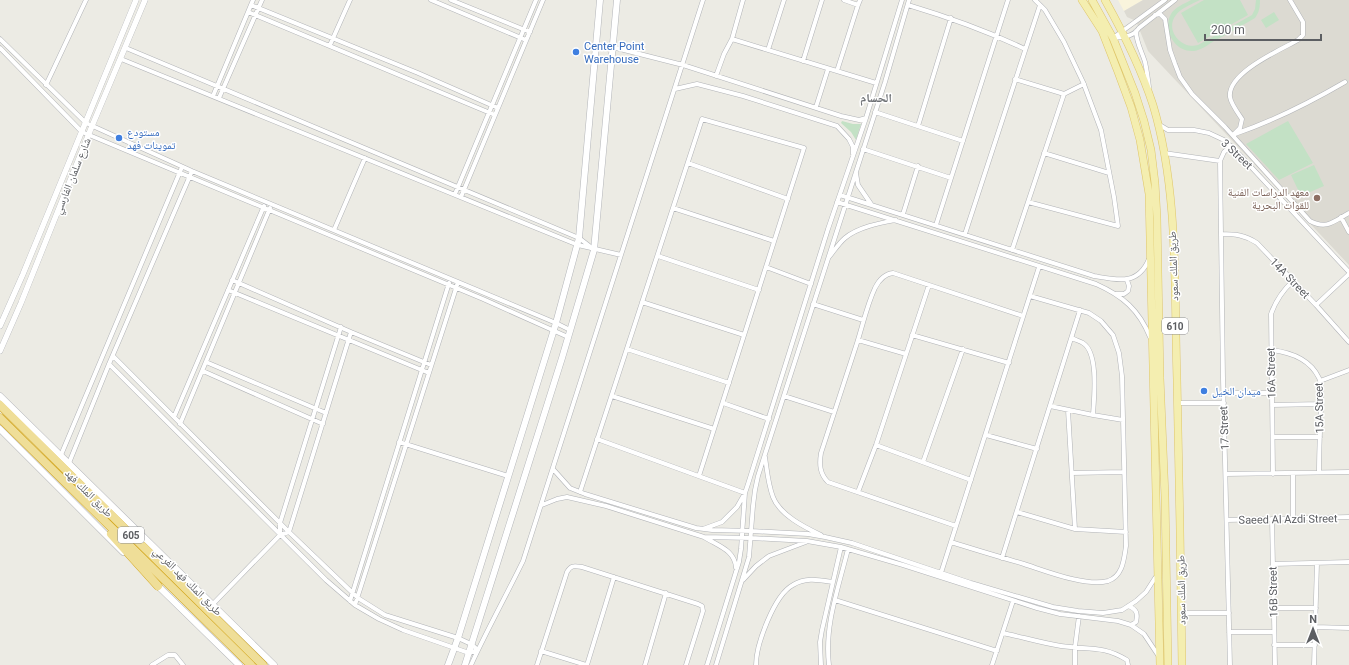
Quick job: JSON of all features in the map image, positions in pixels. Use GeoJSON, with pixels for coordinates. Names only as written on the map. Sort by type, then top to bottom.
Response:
{"type":"FeatureCollection","features":[{"type":"Feature","properties":{"kind":"highway","name":"طريق الملك فهد"},"geometry":{"type":"LineString","coordinates":[[0,405],[265,665]]}},
{"type":"Feature","properties":{"kind":"highway","name":"طريق الملك فهد"},"geometry":{"type":"LineString","coordinates":[[0,418],[251,665]]}},
{"type":"Feature","properties":{"kind":"highway"},"geometry":{"type":"LineString","coordinates":[[58,476],[158,586]]}},
{"type":"Feature","properties":{"kind":"main road"},"geometry":{"type":"LineString","coordinates":[[448,665],[458,638],[554,330],[580,238],[600,0]]}},
{"type":"Feature","properties":{"kind":"main road"},"geometry":{"type":"LineString","coordinates":[[465,665],[594,250],[616,0]]}},
{"type":"Feature","properties":{"kind":"main road"},"geometry":{"type":"LineString","coordinates":[[1082,0],[1102,31],[1118,72],[1140,140],[1149,194],[1160,662]]}},
{"type":"Feature","properties":{"kind":"main road","name":"طريق الملك سعود"},"geometry":{"type":"LineString","coordinates":[[1092,0],[1113,38],[1135,93],[1151,150],[1157,226],[1160,378],[1165,497],[1168,665]]}},
{"type":"Feature","properties":{"kind":"main road","name":"طريق الملك سعود"},"geometry":{"type":"LineString","coordinates":[[1105,0],[1126,37],[1142,72],[1150,96],[1164,153],[1171,207],[1177,403],[1182,665]]}},
{"type":"Feature","properties":{"kind":"main road","name":"طريق الملك فهد الفرعي"},"geometry":{"type":"LineString","coordinates":[[0,396],[274,665]]}},
{"type":"Feature","properties":{"kind":"main road"},"geometry":{"type":"LineString","coordinates":[[0,429],[239,665]]}},
{"type":"Feature","properties":{"kind":"street"},"geometry":{"type":"LineString","coordinates":[[46,85],[86,0]]}},
{"type":"Feature","properties":{"kind":"street","name":"شارع سلمان الفارسي"},"geometry":{"type":"LineString","coordinates":[[0,326],[86,124],[135,0]]}},
{"type":"Feature","properties":{"kind":"street","name":"شارع سلمان الفارسي"},"geometry":{"type":"LineString","coordinates":[[0,351],[145,0]]}},
{"type":"Feature","properties":{"kind":"street"},"geometry":{"type":"LineString","coordinates":[[214,96],[253,0]]}},
{"type":"Feature","properties":{"kind":"street"},"geometry":{"type":"LineString","coordinates":[[219,98],[262,0]]}},
{"type":"Feature","properties":{"kind":"street"},"geometry":{"type":"LineString","coordinates":[[330,45],[350,0]]}},
{"type":"Feature","properties":{"kind":"street"},"geometry":{"type":"LineString","coordinates":[[431,0],[526,40]]}},
{"type":"Feature","properties":{"kind":"street"},"geometry":{"type":"LineString","coordinates":[[451,0],[530,32]]}},
{"type":"Feature","properties":{"kind":"street"},"geometry":{"type":"LineString","coordinates":[[454,194],[536,0]]}},
{"type":"Feature","properties":{"kind":"street"},"geometry":{"type":"LineString","coordinates":[[461,197],[543,0]]}},
{"type":"Feature","properties":{"kind":"street"},"geometry":{"type":"LineString","coordinates":[[471,665],[523,561],[704,0]]}},
{"type":"Feature","properties":{"kind":"street"},"geometry":{"type":"LineString","coordinates":[[716,76],[724,54],[732,39],[743,0]]}},
{"type":"Feature","properties":{"kind":"street"},"geometry":{"type":"LineString","coordinates":[[768,50],[784,0]]}},
{"type":"Feature","properties":{"kind":"street"},"geometry":{"type":"LineString","coordinates":[[803,61],[822,0]]}},
{"type":"Feature","properties":{"kind":"street"},"geometry":{"type":"LineString","coordinates":[[837,71],[859,2],[844,0]]}},
{"type":"Feature","properties":{"kind":"street"},"geometry":{"type":"LineString","coordinates":[[703,529],[722,522],[737,507],[745,493],[837,202],[866,118],[902,0]]}},
{"type":"Feature","properties":{"kind":"street"},"geometry":{"type":"LineString","coordinates":[[936,225],[1008,0]]}},
{"type":"Feature","properties":{"kind":"street"},"geometry":{"type":"LineString","coordinates":[[1028,202],[1118,226],[1101,130],[1084,84],[1064,42],[1045,10],[1035,0]]}},
{"type":"Feature","properties":{"kind":"street"},"geometry":{"type":"LineString","coordinates":[[1113,38],[1165,0]]}},
{"type":"Feature","properties":{"kind":"street"},"geometry":{"type":"LineString","coordinates":[[1113,38],[1126,37],[1136,31],[1175,0]]}},
{"type":"Feature","properties":{"kind":"street"},"geometry":{"type":"LineString","coordinates":[[1233,135],[1240,128],[1242,119],[1230,99],[1230,91],[1236,80],[1245,71],[1298,40],[1303,35],[1303,22],[1290,0]]}},
{"type":"Feature","properties":{"kind":"street"},"geometry":{"type":"LineString","coordinates":[[716,665],[749,557],[755,490],[909,2],[1025,48]]}},
{"type":"Feature","properties":{"kind":"street"},"geometry":{"type":"LineString","coordinates":[[965,234],[1040,4]]}},
{"type":"Feature","properties":{"kind":"street"},"geometry":{"type":"LineString","coordinates":[[251,5],[498,108]]}},
{"type":"Feature","properties":{"kind":"street"},"geometry":{"type":"LineString","coordinates":[[248,12],[495,115]]}},
{"type":"Feature","properties":{"kind":"street"},"geometry":{"type":"LineString","coordinates":[[1155,16],[1160,14],[1165,19],[1170,50],[1180,77],[1192,94],[1233,135],[1310,221],[1318,225],[1326,226],[1349,213]]}},
{"type":"Feature","properties":{"kind":"street"},"geometry":{"type":"LineString","coordinates":[[918,126],[951,18]]}},
{"type":"Feature","properties":{"kind":"street"},"geometry":{"type":"LineString","coordinates":[[1136,31],[1136,38],[1148,76],[1150,96]]}},
{"type":"Feature","properties":{"kind":"street"},"geometry":{"type":"LineString","coordinates":[[0,39],[86,124],[182,167],[556,323],[569,333]]}},
{"type":"Feature","properties":{"kind":"street"},"geometry":{"type":"LineString","coordinates":[[732,39],[876,83]]}},
{"type":"Feature","properties":{"kind":"street"},"geometry":{"type":"LineString","coordinates":[[612,47],[683,65],[851,119],[859,120],[866,118]]}},
{"type":"Feature","properties":{"kind":"street"},"geometry":{"type":"LineString","coordinates":[[0,48],[82,132],[554,330],[569,333]]}},
{"type":"Feature","properties":{"kind":"street"},"geometry":{"type":"LineString","coordinates":[[126,48],[580,238],[594,250]]}},
{"type":"Feature","properties":{"kind":"street"},"geometry":{"type":"LineString","coordinates":[[121,58],[578,244],[594,250],[621,255]]}},
{"type":"Feature","properties":{"kind":"street"},"geometry":{"type":"LineString","coordinates":[[816,108],[828,69]]}},
{"type":"Feature","properties":{"kind":"street"},"geometry":{"type":"LineString","coordinates":[[1015,79],[1064,94],[1084,84]]}},
{"type":"Feature","properties":{"kind":"street"},"geometry":{"type":"LineString","coordinates":[[1233,135],[1258,126],[1296,109],[1345,82]]}},
{"type":"Feature","properties":{"kind":"street"},"geometry":{"type":"LineString","coordinates":[[675,89],[697,84],[743,96],[837,126],[849,138],[853,156]]}},
{"type":"Feature","properties":{"kind":"street"},"geometry":{"type":"LineString","coordinates":[[1012,250],[1064,94]]}},
{"type":"Feature","properties":{"kind":"street"},"geometry":{"type":"LineString","coordinates":[[875,112],[963,140]]}},
{"type":"Feature","properties":{"kind":"street"},"geometry":{"type":"LineString","coordinates":[[580,492],[702,119],[804,148],[699,476]]}},
{"type":"Feature","properties":{"kind":"street","name":"3 Street"},"geometry":{"type":"LineString","coordinates":[[1157,124],[1168,130],[1194,130],[1209,133],[1224,140],[1349,273]]}},
{"type":"Feature","properties":{"kind":"street"},"geometry":{"type":"LineString","coordinates":[[1164,153],[1220,162],[1224,152],[1231,146]]}},
{"type":"Feature","properties":{"kind":"street"},"geometry":{"type":"LineString","coordinates":[[863,149],[952,178]]}},
{"type":"Feature","properties":{"kind":"street"},"geometry":{"type":"LineString","coordinates":[[1044,153],[1109,173]]}},
{"type":"Feature","properties":{"kind":"street"},"geometry":{"type":"LineString","coordinates":[[334,230],[365,158]]}},
{"type":"Feature","properties":{"kind":"street","name":"17 Street"},"geometry":{"type":"LineString","coordinates":[[1220,162],[1230,665]]}},
{"type":"Feature","properties":{"kind":"street"},"geometry":{"type":"LineString","coordinates":[[688,163],[788,199]]}},
{"type":"Feature","properties":{"kind":"street"},"geometry":{"type":"LineString","coordinates":[[903,214],[918,166]]}},
{"type":"Feature","properties":{"kind":"street"},"geometry":{"type":"LineString","coordinates":[[61,455],[182,167]]}},
{"type":"Feature","properties":{"kind":"street"},"geometry":{"type":"LineString","coordinates":[[69,463],[109,364],[192,171]]}},
{"type":"Feature","properties":{"kind":"street"},"geometry":{"type":"LineString","coordinates":[[856,173],[858,185],[872,204]]}},
{"type":"Feature","properties":{"kind":"street"},"geometry":{"type":"LineString","coordinates":[[840,194],[1094,276],[1116,280],[1127,280],[1141,272],[1146,266],[1150,255]]}},
{"type":"Feature","properties":{"kind":"street"},"geometry":{"type":"LineString","coordinates":[[174,417],[266,202]]}},
{"type":"Feature","properties":{"kind":"street"},"geometry":{"type":"LineString","coordinates":[[837,202],[898,220],[1039,267],[1096,284],[1123,299],[1136,312],[1145,325],[1152,340]]}},
{"type":"Feature","properties":{"kind":"street"},"geometry":{"type":"LineString","coordinates":[[180,424],[272,204]]}},
{"type":"Feature","properties":{"kind":"street"},"geometry":{"type":"LineString","coordinates":[[673,208],[774,241]]}},
{"type":"Feature","properties":{"kind":"street"},"geometry":{"type":"LineString","coordinates":[[1341,217],[1349,232]]}},
{"type":"Feature","properties":{"kind":"street"},"geometry":{"type":"LineString","coordinates":[[828,259],[845,238],[857,231],[883,222],[898,220]]}},
{"type":"Feature","properties":{"kind":"street","name":"14A Street"},"geometry":{"type":"LineString","coordinates":[[1221,234],[1234,234],[1250,238],[1257,243],[1294,281],[1349,342]]}},
{"type":"Feature","properties":{"kind":"street"},"geometry":{"type":"LineString","coordinates":[[658,256],[759,290]]}},
{"type":"Feature","properties":{"kind":"street"},"geometry":{"type":"LineString","coordinates":[[766,267],[811,284]]}},
{"type":"Feature","properties":{"kind":"street"},"geometry":{"type":"LineString","coordinates":[[941,573],[1039,267]]}},
{"type":"Feature","properties":{"kind":"street"},"geometry":{"type":"LineString","coordinates":[[956,526],[828,482],[820,471],[819,462],[821,453],[858,340],[863,320],[876,287],[882,277],[893,273],[1024,316]]}},
{"type":"Feature","properties":{"kind":"street"},"geometry":{"type":"LineString","coordinates":[[1316,305],[1349,273]]}},
{"type":"Feature","properties":{"kind":"street"},"geometry":{"type":"LineString","coordinates":[[350,601],[450,279]]}},
{"type":"Feature","properties":{"kind":"street"},"geometry":{"type":"LineString","coordinates":[[232,280],[431,365]]}},
{"type":"Feature","properties":{"kind":"street"},"geometry":{"type":"LineString","coordinates":[[1116,294],[1124,294],[1128,291],[1129,286],[1127,280]]}},
{"type":"Feature","properties":{"kind":"street","name":"16A Street"},"geometry":{"type":"LineString","coordinates":[[1273,474],[1271,314],[1275,301],[1282,291],[1294,281]]}},
{"type":"Feature","properties":{"kind":"street"},"geometry":{"type":"LineString","coordinates":[[355,605],[458,282]]}},
{"type":"Feature","properties":{"kind":"street"},"geometry":{"type":"LineString","coordinates":[[858,492],[876,445],[929,285]]}},
{"type":"Feature","properties":{"kind":"street"},"geometry":{"type":"LineString","coordinates":[[228,290],[429,373]]}},
{"type":"Feature","properties":{"kind":"street"},"geometry":{"type":"LineString","coordinates":[[951,542],[1072,579],[1094,582],[1108,581],[1119,574],[1124,562],[1126,532],[1122,376],[1119,353],[1112,335],[1101,321],[1089,313],[1030,296]]}},
{"type":"Feature","properties":{"kind":"street"},"geometry":{"type":"LineString","coordinates":[[642,302],[744,335]]}},
{"type":"Feature","properties":{"kind":"street"},"geometry":{"type":"LineString","coordinates":[[813,304],[863,320]]}},
{"type":"Feature","properties":{"kind":"street"},"geometry":{"type":"LineString","coordinates":[[1002,558],[1080,310]]}},
{"type":"Feature","properties":{"kind":"street"},"geometry":{"type":"LineString","coordinates":[[280,535],[280,523],[341,327]]}},
{"type":"Feature","properties":{"kind":"street"},"geometry":{"type":"LineString","coordinates":[[289,532],[351,332]]}},
{"type":"Feature","properties":{"kind":"street"},"geometry":{"type":"LineString","coordinates":[[912,334],[1009,363]]}},
{"type":"Feature","properties":{"kind":"street"},"geometry":{"type":"LineString","coordinates":[[1072,338],[1084,343],[1089,349],[1092,358],[1094,369],[1093,415]]}},
{"type":"Feature","properties":{"kind":"street"},"geometry":{"type":"LineString","coordinates":[[858,340],[906,354]]}},
{"type":"Feature","properties":{"kind":"street"},"geometry":{"type":"LineString","coordinates":[[627,349],[729,383]]}},
{"type":"Feature","properties":{"kind":"street"},"geometry":{"type":"LineString","coordinates":[[923,462],[963,349]]}},
{"type":"Feature","properties":{"kind":"street","name":"15A Street"},"geometry":{"type":"LineString","coordinates":[[1271,350],[1283,351],[1298,357],[1308,364],[1320,378],[1321,404],[1319,472]]}},
{"type":"Feature","properties":{"kind":"street"},"geometry":{"type":"LineString","coordinates":[[113,356],[289,532],[358,598],[385,615],[458,638],[471,644],[478,650]]}},
{"type":"Feature","properties":{"kind":"street"},"geometry":{"type":"LineString","coordinates":[[206,362],[326,413]]}},
{"type":"Feature","properties":{"kind":"street"},"geometry":{"type":"LineString","coordinates":[[109,364],[219,472],[280,535],[326,580],[355,605],[379,619],[403,630],[469,653],[478,650]]}},
{"type":"Feature","properties":{"kind":"street"},"geometry":{"type":"LineString","coordinates":[[1320,381],[1349,370]]}},
{"type":"Feature","properties":{"kind":"street"},"geometry":{"type":"LineString","coordinates":[[203,371],[323,424]]}},
{"type":"Feature","properties":{"kind":"street"},"geometry":{"type":"LineString","coordinates":[[1224,393],[1272,393]]}},
{"type":"Feature","properties":{"kind":"street"},"geometry":{"type":"LineString","coordinates":[[612,396],[714,429]]}},
{"type":"Feature","properties":{"kind":"street"},"geometry":{"type":"LineString","coordinates":[[784,396],[834,412]]}},
{"type":"Feature","properties":{"kind":"street"},"geometry":{"type":"LineString","coordinates":[[723,403],[769,419]]}},
{"type":"Feature","properties":{"kind":"street"},"geometry":{"type":"LineString","coordinates":[[1177,403],[1224,403]]}},
{"type":"Feature","properties":{"kind":"street"},"geometry":{"type":"LineString","coordinates":[[1272,405],[1321,404]]}},
{"type":"Feature","properties":{"kind":"street"},"geometry":{"type":"LineString","coordinates":[[1050,406],[1123,420]]}},
{"type":"Feature","properties":{"kind":"street"},"geometry":{"type":"LineString","coordinates":[[1068,410],[1075,529]]}},
{"type":"Feature","properties":{"kind":"street"},"geometry":{"type":"LineString","coordinates":[[986,435],[1037,449]]}},
{"type":"Feature","properties":{"kind":"street"},"geometry":{"type":"LineString","coordinates":[[1273,437],[1320,437]]}},
{"type":"Feature","properties":{"kind":"street"},"geometry":{"type":"LineString","coordinates":[[598,439],[745,493]]}},
{"type":"Feature","properties":{"kind":"street"},"geometry":{"type":"LineString","coordinates":[[399,442],[508,476]]}},
{"type":"Feature","properties":{"kind":"street"},"geometry":{"type":"LineString","coordinates":[[876,445],[971,480]]}},
{"type":"Feature","properties":{"kind":"street"},"geometry":{"type":"LineString","coordinates":[[765,456],[773,497],[792,519],[803,527],[825,537]]}},
{"type":"Feature","properties":{"kind":"street"},"geometry":{"type":"LineString","coordinates":[[553,469],[570,488],[703,529],[751,530],[825,537],[865,547],[941,573],[1052,607],[1103,613],[1122,610],[1146,592],[1155,578]]}},
{"type":"Feature","properties":{"kind":"street"},"geometry":{"type":"LineString","coordinates":[[1072,473],[1124,472]]}},
{"type":"Feature","properties":{"kind":"street"},"geometry":{"type":"LineString","coordinates":[[1226,474],[1349,472]]}},
{"type":"Feature","properties":{"kind":"street"},"geometry":{"type":"LineString","coordinates":[[1293,473],[1293,518]]}},
{"type":"Feature","properties":{"kind":"street"},"geometry":{"type":"LineString","coordinates":[[707,665],[741,549],[745,493]]}},
{"type":"Feature","properties":{"kind":"street"},"geometry":{"type":"LineString","coordinates":[[542,505],[557,498],[567,496],[704,537],[728,551],[735,560],[736,570]]}},
{"type":"Feature","properties":{"kind":"street"},"geometry":{"type":"LineString","coordinates":[[1017,512],[1075,529],[1126,532]]}},
{"type":"Feature","properties":{"kind":"street","name":"Saeed Al Azdi Street"},"geometry":{"type":"LineString","coordinates":[[1227,520],[1349,517]]}},
{"type":"Feature","properties":{"kind":"street","name":"16B Street"},"geometry":{"type":"LineString","coordinates":[[1272,519],[1275,665]]}},
{"type":"Feature","properties":{"kind":"street"},"geometry":{"type":"LineString","coordinates":[[212,605],[280,535],[289,532]]}},
{"type":"Feature","properties":{"kind":"street"},"geometry":{"type":"LineString","coordinates":[[704,537],[807,541],[841,547],[903,565],[1013,601],[1060,614],[1118,621],[1131,625],[1144,634],[1154,647],[1160,662]]}},
{"type":"Feature","properties":{"kind":"street"},"geometry":{"type":"LineString","coordinates":[[741,582],[756,566],[769,556],[807,541]]}},
{"type":"Feature","properties":{"kind":"street"},"geometry":{"type":"LineString","coordinates":[[821,665],[820,642],[841,547]]}},
{"type":"Feature","properties":{"kind":"street"},"geometry":{"type":"LineString","coordinates":[[829,665],[827,650],[828,632],[848,549]]}},
{"type":"Feature","properties":{"kind":"street"},"geometry":{"type":"LineString","coordinates":[[1273,564],[1349,562]]}},
{"type":"Feature","properties":{"kind":"street"},"geometry":{"type":"LineString","coordinates":[[1314,665],[1317,563]]}},
{"type":"Feature","properties":{"kind":"street"},"geometry":{"type":"LineString","coordinates":[[537,665],[567,572],[570,567],[573,566],[582,567],[666,593],[702,606],[703,611],[686,665]]}},
{"type":"Feature","properties":{"kind":"street"},"geometry":{"type":"LineString","coordinates":[[541,651],[586,665],[614,577]]}},
{"type":"Feature","properties":{"kind":"street"},"geometry":{"type":"LineString","coordinates":[[755,665],[768,618],[780,596],[792,585],[804,581],[815,579],[833,582]]}},
{"type":"Feature","properties":{"kind":"street"},"geometry":{"type":"LineString","coordinates":[[644,665],[666,593]]}},
{"type":"Feature","properties":{"kind":"street"},"geometry":{"type":"LineString","coordinates":[[835,600],[997,651]]}},
{"type":"Feature","properties":{"kind":"street"},"geometry":{"type":"LineString","coordinates":[[992,665],[1013,601]]}},
{"type":"Feature","properties":{"kind":"street"},"geometry":{"type":"LineString","coordinates":[[1128,606],[1133,607],[1137,612],[1138,617],[1136,622],[1131,625]]}},
{"type":"Feature","properties":{"kind":"street"},"geometry":{"type":"LineString","coordinates":[[1274,608],[1316,608]]}},
{"type":"Feature","properties":{"kind":"street"},"geometry":{"type":"LineString","coordinates":[[1181,613],[1228,613]]}},
{"type":"Feature","properties":{"kind":"street"},"geometry":{"type":"LineString","coordinates":[[1075,665],[1075,647],[1079,616]]}},
{"type":"Feature","properties":{"kind":"street"},"geometry":{"type":"LineString","coordinates":[[1315,627],[1349,628]]}},
{"type":"Feature","properties":{"kind":"street"},"geometry":{"type":"LineString","coordinates":[[1230,632],[1274,632]]}},
{"type":"Feature","properties":{"kind":"street"},"geometry":{"type":"LineString","coordinates":[[1003,633],[1040,642],[1110,651],[1127,660],[1128,665]]}},
{"type":"Feature","properties":{"kind":"street"},"geometry":{"type":"LineString","coordinates":[[1274,645],[1315,645]]}},
{"type":"Feature","properties":{"kind":"street"},"geometry":{"type":"LineString","coordinates":[[152,665],[170,655],[175,655],[183,665]]}},
{"type":"Feature","properties":{"kind":"shaded area"},"geometry":{"type":"Polygon","coordinates":[[[1118,0],[1143,0],[1124,11],[1118,0]]]}},
{"type":"Feature","properties":{"kind":"shaded area","name":"معهد الدراسات الفنية للقوات البحرية"},"geometry":{"type":"Polygon","coordinates":[[[1143,0],[1349,0],[1349,265],[1148,51],[1136,21],[1127,17],[1124,11],[1143,0]]]}},
{"type":"Feature","properties":{"kind":"green space"},"geometry":{"type":"Polygon","coordinates":[[[1191,0],[1200,0],[1181,10],[1176,15],[1172,27],[1176,38],[1186,45],[1192,46],[1198,45],[1252,15],[1255,9],[1256,0],[1260,0],[1259,10],[1255,18],[1199,50],[1187,51],[1176,44],[1172,39],[1168,27],[1171,14],[1175,9],[1191,0]]]}},
{"type":"Feature","properties":{"kind":"green space"},"geometry":{"type":"Polygon","coordinates":[[[1204,0],[1240,0],[1248,15],[1198,43],[1181,13],[1204,0]]]}},
{"type":"Feature","properties":{"kind":"green space"},"geometry":{"type":"Polygon","coordinates":[[[1274,12],[1279,20],[1266,28],[1261,20],[1274,12]]]}},
{"type":"Feature","properties":{"kind":"green space"},"geometry":{"type":"Polygon","coordinates":[[[842,121],[853,124],[861,124],[856,140],[851,132],[841,123],[842,121]]]}},
{"type":"Feature","properties":{"kind":"green space"},"geometry":{"type":"Polygon","coordinates":[[[1288,121],[1313,163],[1279,180],[1246,144],[1288,121]]]}},
{"type":"Feature","properties":{"kind":"green space"},"geometry":{"type":"Polygon","coordinates":[[[1314,165],[1324,186],[1301,196],[1291,175],[1314,165]]]}},
{"type":"Feature","properties":{"kind":"place","name":"Center Point Warehouse"},"geometry":{"type":"Point","coordinates":[576,52]}},
{"type":"Feature","properties":{"kind":"place","name":"مستودع تموينات فهد"},"geometry":{"type":"Point","coordinates":[119,138]}},
{"type":"Feature","properties":{"kind":"place","name":"معهد الدراسات الفنية للقوات البحرية"},"geometry":{"type":"Point","coordinates":[1317,198]}},
{"type":"Feature","properties":{"kind":"place","name":"ميدان الخيل"},"geometry":{"type":"Point","coordinates":[1204,391]}},
{"type":"Feature","properties":{"kind":"district","name":"الحسام"},"geometry":{"type":"Point","coordinates":[876,98]}}]}
